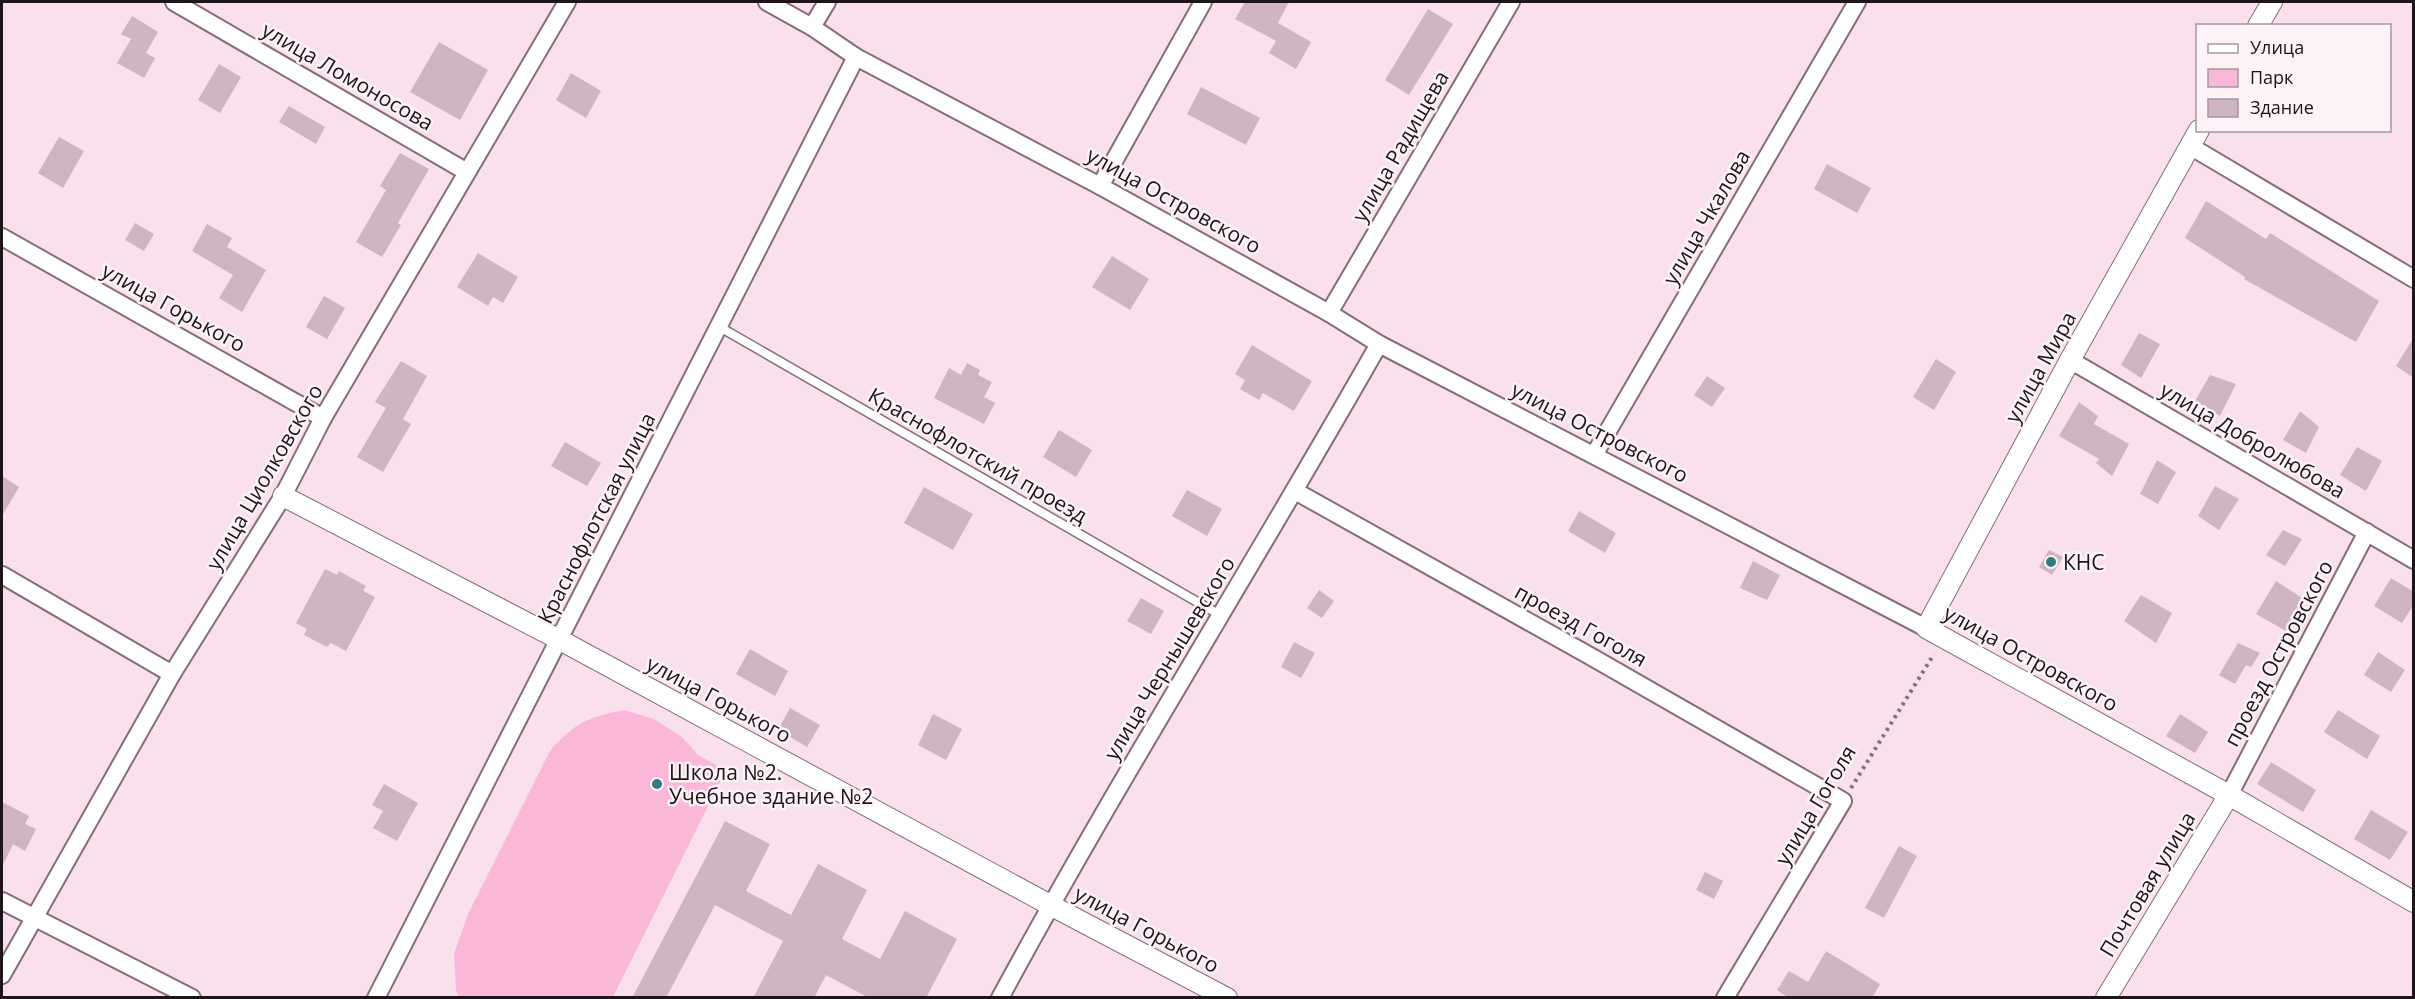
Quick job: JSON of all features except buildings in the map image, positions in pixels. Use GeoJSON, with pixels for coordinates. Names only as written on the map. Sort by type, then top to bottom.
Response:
{"type":"FeatureCollection","features":[{"type":"Feature","properties":{"kind":"street","name":"улица Ломоносова"},"geometry":{"type":"LineString","coordinates":[[174,2],[467,172]]}},
{"type":"Feature","properties":{"kind":"street","name":"улица Циолковского"},"geometry":{"type":"LineString","coordinates":[[2,975],[172,674],[283,496],[323,418],[567,2]]}},
{"type":"Feature","properties":{"kind":"street","name":"улица Островского"},"geometry":{"type":"LineString","coordinates":[[766,2],[812,27],[856,57],[1101,186],[1379,344],[1926,628],[2229,795],[2414,902]]}},
{"type":"Feature","properties":{"kind":"street"},"geometry":{"type":"LineString","coordinates":[[812,27],[827,2]]}},
{"type":"Feature","properties":{"kind":"street"},"geometry":{"type":"LineString","coordinates":[[1101,186],[1203,2]]}},
{"type":"Feature","properties":{"kind":"street","name":"улица Радищева"},"geometry":{"type":"LineString","coordinates":[[1329,314],[1511,2]]}},
{"type":"Feature","properties":{"kind":"street","name":"улица Чкалова"},"geometry":{"type":"LineString","coordinates":[[1594,455],[1857,2]]}},
{"type":"Feature","properties":{"kind":"street"},"geometry":{"type":"LineString","coordinates":[[2260,24],[2272,2]]}},
{"type":"Feature","properties":{"kind":"street","name":"Краснофлотская улица"},"geometry":{"type":"LineString","coordinates":[[376,998],[856,57]]}},
{"type":"Feature","properties":{"kind":"street"},"geometry":{"type":"LineString","coordinates":[[2194,138],[2414,279]]}},
{"type":"Feature","properties":{"kind":"street","name":"улица Мира"},"geometry":{"type":"LineString","coordinates":[[1926,628],[2070,360],[2194,138]]}},
{"type":"Feature","properties":{"kind":"street","name":"улица Горького"},"geometry":{"type":"LineString","coordinates":[[2,237],[323,418]]}},
{"type":"Feature","properties":{"kind":"street","name":"улица Чернышевского"},"geometry":{"type":"LineString","coordinates":[[1000,998],[1050,905],[1295,491],[1379,344]]}},
{"type":"Feature","properties":{"kind":"street","name":"улица Добролюбова"},"geometry":{"type":"LineString","coordinates":[[2070,360],[2414,560]]}},
{"type":"Feature","properties":{"kind":"street","name":"проезд Гоголя"},"geometry":{"type":"LineString","coordinates":[[1295,491],[1843,801]]}},
{"type":"Feature","properties":{"kind":"street","name":"улица Горького"},"geometry":{"type":"LineString","coordinates":[[283,496],[560,640],[1227,998]]}},
{"type":"Feature","properties":{"kind":"street","name":"проезд Островского"},"geometry":{"type":"LineString","coordinates":[[2229,795],[2367,532]]}},
{"type":"Feature","properties":{"kind":"street"},"geometry":{"type":"LineString","coordinates":[[2,575],[172,674]]}},
{"type":"Feature","properties":{"kind":"street","name":"Почтовая улица"},"geometry":{"type":"LineString","coordinates":[[2106,998],[2229,795]]}},
{"type":"Feature","properties":{"kind":"street","name":"улица Гоголя"},"geometry":{"type":"LineString","coordinates":[[1725,998],[1843,801]]}},
{"type":"Feature","properties":{"kind":"street"},"geometry":{"type":"LineString","coordinates":[[2,901],[192,998]]}},
{"type":"Feature","properties":{"kind":"lane","name":"Краснофлотский проезд"},"geometry":{"type":"LineString","coordinates":[[718,326],[1220,615]]}},
{"type":"Feature","properties":{"kind":"path","name":"улица Гоголя"},"geometry":{"type":"LineString","coordinates":[[1843,801],[1944,638]]}},
{"type":"Feature","properties":{"kind":"green space"},"geometry":{"type":"Polygon","coordinates":[[[624,710],[654,719],[682,737],[698,755],[726,770],[613,997],[459,997],[456,990],[454,954],[468,914],[550,751],[567,733],[582,723],[624,710]]]}},
{"type":"Feature","properties":{"kind":"place","name":"КНС"},"geometry":{"type":"Point","coordinates":[2051,562]}},
{"type":"Feature","properties":{"kind":"place","name":"Школа №2. Учебное здание №2"},"geometry":{"type":"Point","coordinates":[657,784]}}]}
